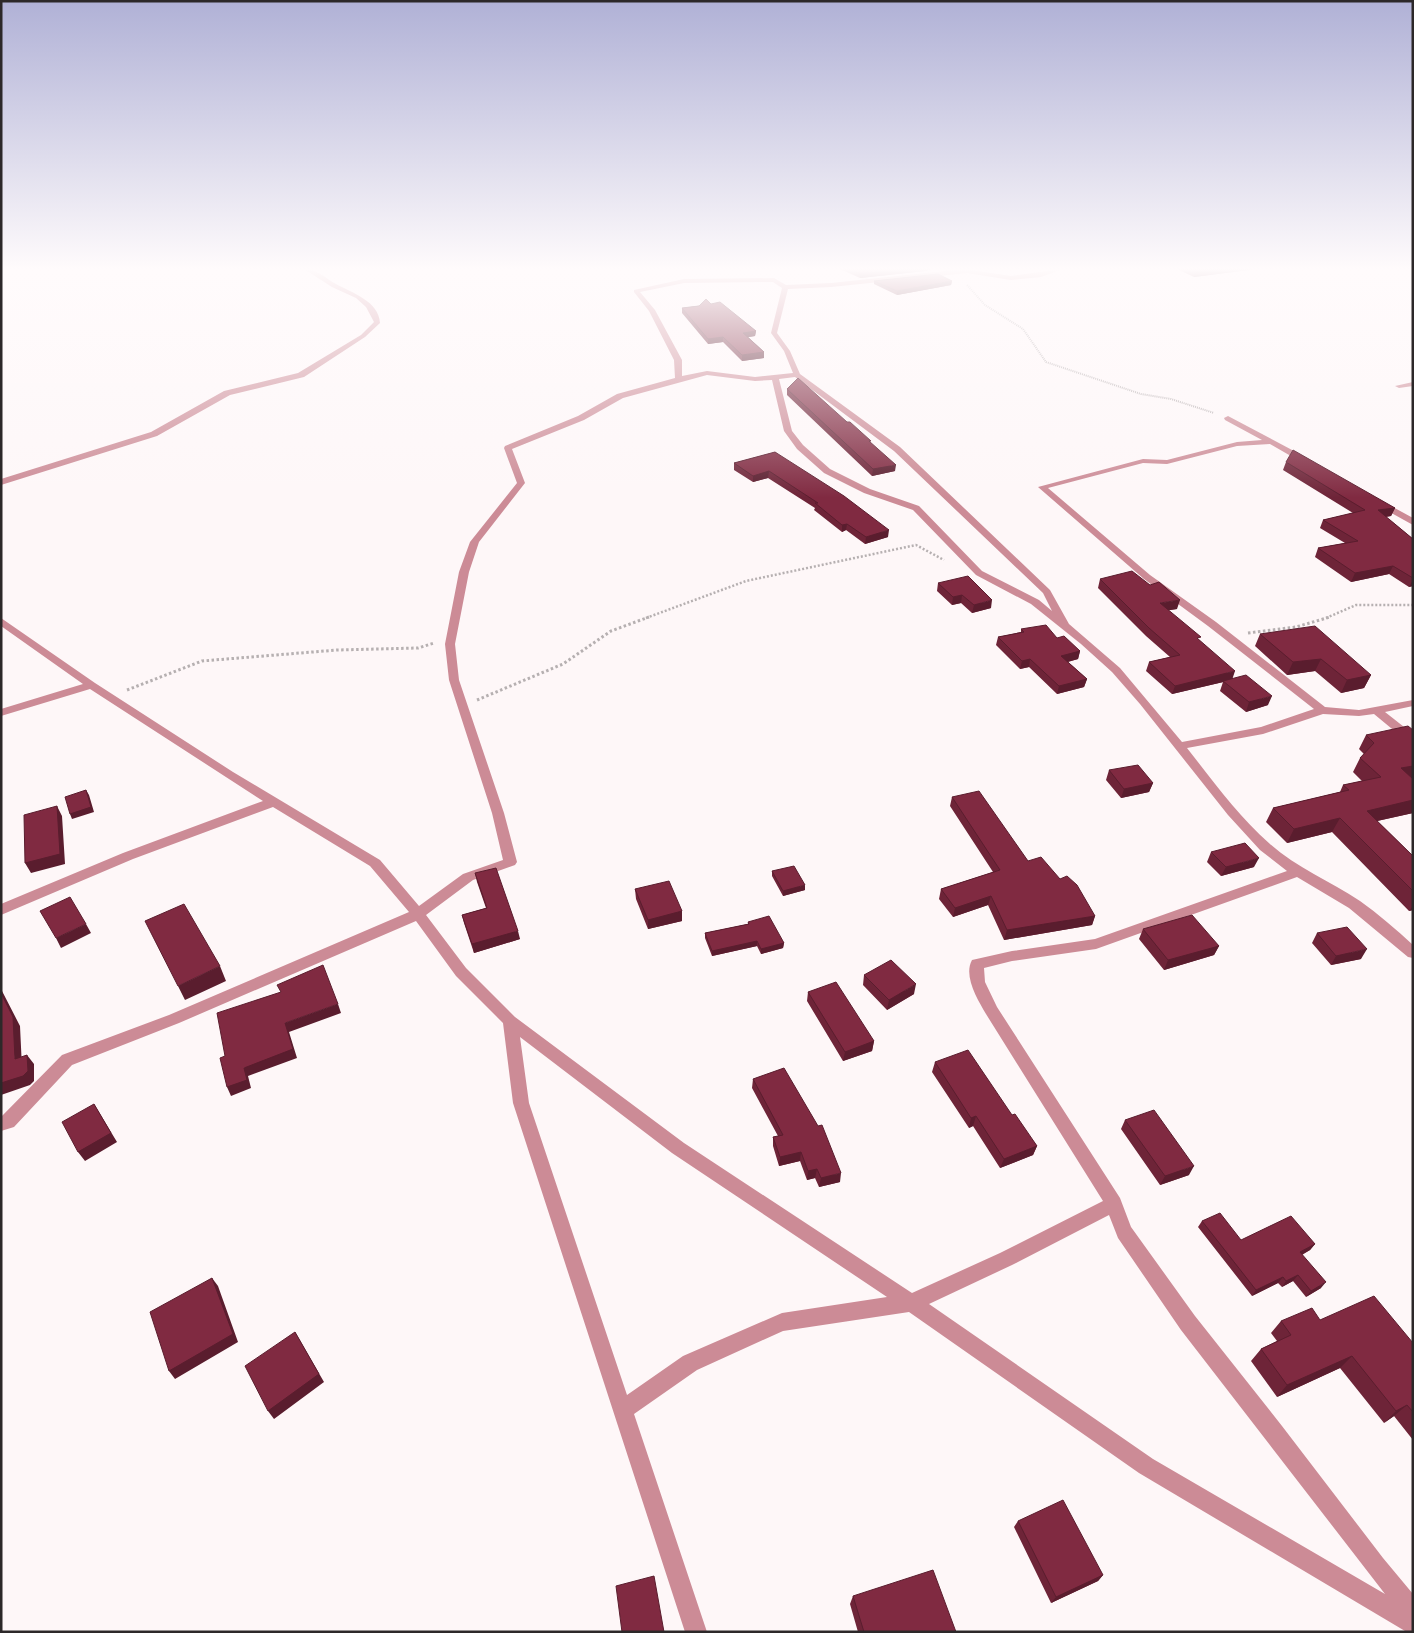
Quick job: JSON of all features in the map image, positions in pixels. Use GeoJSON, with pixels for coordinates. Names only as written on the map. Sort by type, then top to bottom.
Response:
{"type":"FeatureCollection","features":[{"type":"Feature","properties":{"kind":"street"},"geometry":{"type":"LineString","coordinates":[[1,482],[154,434],[227,393],[301,375],[348,345]]}},
{"type":"Feature","properties":{"kind":"street"},"geometry":{"type":"LineString","coordinates":[[670,345],[678,360],[679,379]]}},
{"type":"Feature","properties":{"kind":"street"},"geometry":{"type":"LineString","coordinates":[[783,345],[797,375],[897,449],[1047,592],[1067,628]]}},
{"type":"Feature","properties":{"kind":"street"},"geometry":{"type":"LineString","coordinates":[[1,1124],[8,1122],[67,1060],[174,1019],[418,914],[468,877],[510,862],[498,813],[454,680],[450,644],[464,572],[475,542],[521,483],[508,448],[581,418],[620,396],[679,379],[707,373],[755,379],[797,375]]}},
{"type":"Feature","properties":{"kind":"street"},"geometry":{"type":"LineString","coordinates":[[775,377],[788,431],[800,447],[827,471],[867,491],[916,508],[979,573],[1035,602],[1067,628],[1116,670],[1181,746],[1232,812],[1265,847],[1298,872],[1354,904],[1413,953]]}},
{"type":"Feature","properties":{"kind":"street"},"geometry":{"type":"LineString","coordinates":[[1399,386],[1413,384]]}},
{"type":"Feature","properties":{"kind":"street"},"geometry":{"type":"LineString","coordinates":[[1228,418],[1314,465]]}},
{"type":"Feature","properties":{"kind":"street"},"geometry":{"type":"LineString","coordinates":[[1270,442],[1237,444],[1167,462],[1143,462],[1042,487],[1147,577],[1222,632],[1322,710]]}},
{"type":"Feature","properties":{"kind":"street"},"geometry":{"type":"LineString","coordinates":[[1372,498],[1413,522]]}},
{"type":"Feature","properties":{"kind":"street"},"geometry":{"type":"LineString","coordinates":[[1,621],[91,685],[229,775],[375,863],[418,914],[461,972],[510,1021],[678,1148],[911,1303],[1146,1466],[1413,1624]]}},
{"type":"Feature","properties":{"kind":"street"},"geometry":{"type":"LineString","coordinates":[[1,713],[91,685]]}},
{"type":"Feature","properties":{"kind":"street"},"geometry":{"type":"LineString","coordinates":[[1181,746],[1263,730],[1322,710],[1359,713],[1413,702]]}},
{"type":"Feature","properties":{"kind":"street"},"geometry":{"type":"LineString","coordinates":[[1376,710],[1413,740]]}},
{"type":"Feature","properties":{"kind":"street"},"geometry":{"type":"LineString","coordinates":[[1,910],[128,856],[274,802]]}},
{"type":"Feature","properties":{"kind":"street"},"geometry":{"type":"LineString","coordinates":[[1298,872],[1096,944],[1012,956],[977,964],[978,982],[991,1010],[1114,1204],[1124,1232],[1188,1323],[1275,1433],[1375,1566],[1413,1611]]}},
{"type":"Feature","properties":{"kind":"street"},"geometry":{"type":"LineString","coordinates":[[510,1021],[521,1103],[696,1632]]}},
{"type":"Feature","properties":{"kind":"street"},"geometry":{"type":"LineString","coordinates":[[622,1411],[690,1363],[782,1322],[911,1303],[1006,1259],[1114,1204]]}},
{"type":"Feature","properties":{"kind":"path"},"geometry":{"type":"LineString","coordinates":[[1034,345],[1046,362],[1141,394],[1171,399],[1228,418]]}},
{"type":"Feature","properties":{"kind":"path"},"geometry":{"type":"LineString","coordinates":[[463,707],[563,664],[611,631],[746,581],[916,544],[948,562]]}},
{"type":"Feature","properties":{"kind":"path"},"geometry":{"type":"LineString","coordinates":[[1222,632],[1250,633],[1296,627],[1330,617],[1356,605],[1413,606]]}},
{"type":"Feature","properties":{"kind":"path"},"geometry":{"type":"LineString","coordinates":[[110,697],[202,661],[338,650],[418,648],[451,637]]}},
{"type":"Feature","properties":{"kind":"building"},"geometry":{"type":"Polygon","coordinates":[[[732,345],[756,345],[764,352],[742,355],[732,345]]]}},
{"type":"Feature","properties":{"kind":"building"},"geometry":{"type":"Polygon","coordinates":[[[798,378],[847,422],[850,422],[896,465],[873,469],[787,389],[798,378]]]}},
{"type":"Feature","properties":{"kind":"building"},"geometry":{"type":"Polygon","coordinates":[[[1293,450],[1395,508],[1378,510],[1413,539],[1413,578],[1393,566],[1355,573],[1318,548],[1358,541],[1323,520],[1365,510],[1286,462],[1293,450]]]}},
{"type":"Feature","properties":{"kind":"building"},"geometry":{"type":"Polygon","coordinates":[[[775,452],[844,496],[889,530],[866,537],[847,524],[842,525],[815,503],[818,503],[769,471],[753,476],[734,463],[775,452]]]}},
{"type":"Feature","properties":{"kind":"building"},"geometry":{"type":"Polygon","coordinates":[[[1132,571],[1150,585],[1159,582],[1180,600],[1160,603],[1201,637],[1197,638],[1235,671],[1175,686],[1149,662],[1180,655],[1149,628],[1100,579],[1132,571]]]}},
{"type":"Feature","properties":{"kind":"building"},"geometry":{"type":"Polygon","coordinates":[[[968,576],[992,600],[974,605],[962,595],[953,597],[938,583],[968,576]]]}},
{"type":"Feature","properties":{"kind":"building"},"geometry":{"type":"Polygon","coordinates":[[[1046,625],[1057,638],[1064,636],[1080,651],[1061,656],[1087,679],[1059,686],[1030,659],[1022,661],[998,637],[1024,632],[1021,629],[1046,625]]]}},
{"type":"Feature","properties":{"kind":"building"},"geometry":{"type":"Polygon","coordinates":[[[1315,626],[1371,675],[1347,680],[1321,659],[1293,662],[1260,634],[1315,626]]]}},
{"type":"Feature","properties":{"kind":"building"},"geometry":{"type":"Polygon","coordinates":[[[1246,675],[1272,696],[1249,702],[1223,681],[1246,675]]]}},
{"type":"Feature","properties":{"kind":"building"},"geometry":{"type":"Polygon","coordinates":[[[1408,726],[1413,730],[1413,766],[1401,768],[1413,779],[1413,800],[1367,811],[1413,856],[1413,891],[1340,818],[1294,829],[1273,808],[1349,790],[1343,785],[1381,777],[1360,758],[1374,743],[1366,735],[1408,726]]]}},
{"type":"Feature","properties":{"kind":"building"},"geometry":{"type":"Polygon","coordinates":[[[1138,765],[1153,783],[1124,789],[1109,770],[1138,765]]]}},
{"type":"Feature","properties":{"kind":"building"},"geometry":{"type":"Polygon","coordinates":[[[86,790],[91,807],[70,814],[65,797],[86,790]]]}},
{"type":"Feature","properties":{"kind":"building"},"geometry":{"type":"Polygon","coordinates":[[[979,791],[1028,861],[1041,857],[1060,879],[1067,876],[1077,885],[1095,916],[1007,930],[991,896],[955,908],[941,889],[1000,870],[952,797],[979,791]]]}},
{"type":"Feature","properties":{"kind":"building"},"geometry":{"type":"Polygon","coordinates":[[[57,806],[60,854],[25,863],[24,815],[57,806]]]}},
{"type":"Feature","properties":{"kind":"building"},"geometry":{"type":"Polygon","coordinates":[[[1245,843],[1259,858],[1226,867],[1211,852],[1245,843]]]}},
{"type":"Feature","properties":{"kind":"building"},"geometry":{"type":"Polygon","coordinates":[[[794,866],[805,885],[783,891],[772,871],[794,866]]]}},
{"type":"Feature","properties":{"kind":"building"},"geometry":{"type":"Polygon","coordinates":[[[496,868],[518,931],[472,944],[462,915],[487,908],[475,873],[496,868]]]}},
{"type":"Feature","properties":{"kind":"building"},"geometry":{"type":"Polygon","coordinates":[[[669,881],[682,911],[648,920],[635,889],[669,881]]]}},
{"type":"Feature","properties":{"kind":"building"},"geometry":{"type":"Polygon","coordinates":[[[70,897],[86,924],[56,938],[40,911],[70,897]]]}},
{"type":"Feature","properties":{"kind":"building"},"geometry":{"type":"Polygon","coordinates":[[[184,904],[220,966],[178,986],[145,921],[184,904]]]}},
{"type":"Feature","properties":{"kind":"building"},"geometry":{"type":"Polygon","coordinates":[[[1192,915],[1219,946],[1168,960],[1143,929],[1192,915]]]}},
{"type":"Feature","properties":{"kind":"building"},"geometry":{"type":"Polygon","coordinates":[[[769,916],[784,943],[761,949],[757,941],[712,951],[705,933],[749,924],[748,922],[769,916]]]}},
{"type":"Feature","properties":{"kind":"building"},"geometry":{"type":"Polygon","coordinates":[[[1347,927],[1367,949],[1336,956],[1317,933],[1347,927]]]}},
{"type":"Feature","properties":{"kind":"building"},"geometry":{"type":"Polygon","coordinates":[[[891,960],[916,984],[889,1000],[864,975],[891,960]]]}},
{"type":"Feature","properties":{"kind":"building"},"geometry":{"type":"Polygon","coordinates":[[[323,965],[338,1004],[285,1023],[293,1049],[244,1068],[247,1080],[227,1087],[220,1058],[225,1056],[217,1013],[281,992],[277,985],[323,965]]]}},
{"type":"Feature","properties":{"kind":"building"},"geometry":{"type":"Polygon","coordinates":[[[836,982],[874,1041],[845,1052],[808,992],[836,982]]]}},
{"type":"Feature","properties":{"kind":"building"},"geometry":{"type":"Polygon","coordinates":[[[1,993],[13,1017],[15,1059],[27,1055],[28,1071],[23,1076],[1,1083],[1,993]]]}},
{"type":"Feature","properties":{"kind":"building"},"geometry":{"type":"Polygon","coordinates":[[[968,1050],[1012,1115],[1015,1114],[1037,1146],[1004,1159],[976,1116],[971,1118],[935,1062],[968,1050]]]}},
{"type":"Feature","properties":{"kind":"building"},"geometry":{"type":"Polygon","coordinates":[[[784,1068],[818,1126],[822,1125],[841,1173],[821,1178],[817,1169],[808,1171],[801,1152],[780,1157],[773,1137],[783,1135],[753,1079],[784,1068]]]}},
{"type":"Feature","properties":{"kind":"building"},"geometry":{"type":"Polygon","coordinates":[[[94,1104],[111,1133],[78,1152],[62,1122],[94,1104]]]}},
{"type":"Feature","properties":{"kind":"building"},"geometry":{"type":"Polygon","coordinates":[[[1154,1110],[1194,1166],[1165,1176],[1125,1120],[1154,1110]]]}},
{"type":"Feature","properties":{"kind":"building"},"geometry":{"type":"Polygon","coordinates":[[[1220,1213],[1241,1240],[1291,1216],[1315,1244],[1300,1252],[1326,1282],[1311,1291],[1298,1275],[1286,1281],[1283,1277],[1256,1290],[1202,1221],[1220,1213]]]}},
{"type":"Feature","properties":{"kind":"building"},"geometry":{"type":"Polygon","coordinates":[[[212,1278],[233,1334],[169,1371],[150,1312],[212,1278]]]}},
{"type":"Feature","properties":{"kind":"building"},"geometry":{"type":"Polygon","coordinates":[[[1374,1296],[1413,1343],[1413,1412],[1407,1405],[1396,1411],[1352,1356],[1287,1385],[1261,1349],[1291,1335],[1281,1321],[1312,1308],[1320,1320],[1374,1296]]]}},
{"type":"Feature","properties":{"kind":"building"},"geometry":{"type":"Polygon","coordinates":[[[295,1332],[319,1374],[268,1411],[245,1366],[295,1332]]]}},
{"type":"Feature","properties":{"kind":"building"},"geometry":{"type":"Polygon","coordinates":[[[1063,1500],[1103,1575],[1056,1597],[1018,1521],[1063,1500]]]}},
{"type":"Feature","properties":{"kind":"building"},"geometry":{"type":"Polygon","coordinates":[[[933,1570],[956,1632],[864,1632],[853,1596],[933,1570]]]}},
{"type":"Feature","properties":{"kind":"building"},"geometry":{"type":"Polygon","coordinates":[[[654,1576],[664,1632],[622,1632],[616,1586],[654,1576]]]}}]}
